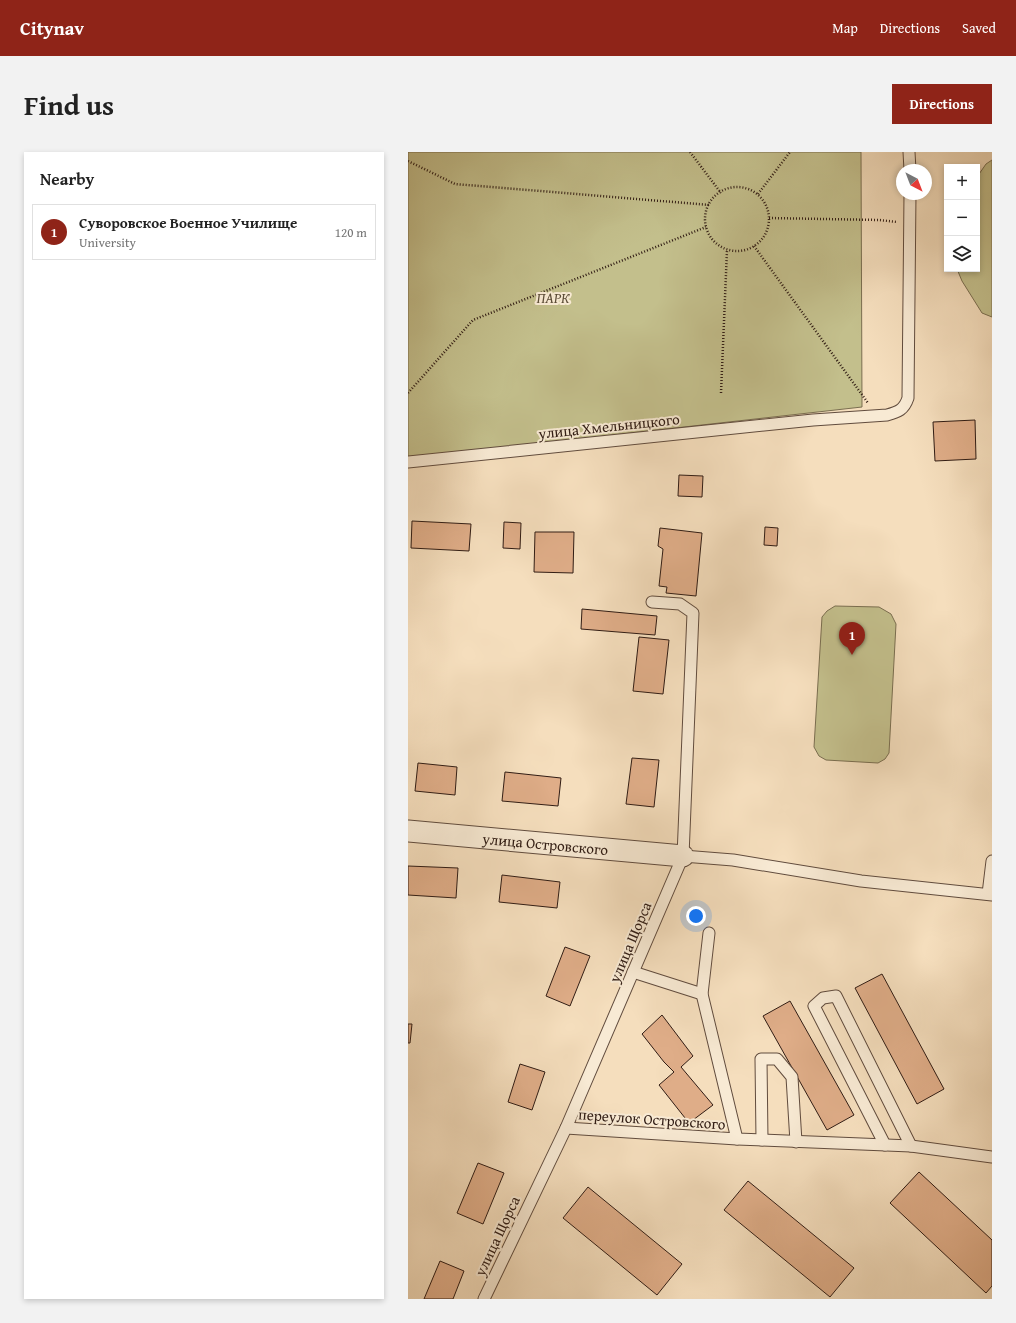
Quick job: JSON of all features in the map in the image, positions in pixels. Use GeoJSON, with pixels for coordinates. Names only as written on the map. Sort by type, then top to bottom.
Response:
{"type":"FeatureCollection","features":[{"type":"Feature","properties":{"kind":"street","name":"улица Островского"},"geometry":{"type":"LineString","coordinates":[[408,831],[683,856]]}},
{"type":"Feature","properties":{"kind":"lane"},"geometry":{"type":"LineString","coordinates":[[910,152],[910,164]]}},
{"type":"Feature","properties":{"kind":"lane","name":"улица Хмельницкого"},"geometry":{"type":"LineString","coordinates":[[408,462],[813,420],[887,415],[898,412],[906,406],[908,398],[910,200]]}},
{"type":"Feature","properties":{"kind":"lane","name":"улица Щорса"},"geometry":{"type":"LineString","coordinates":[[484,1299],[566,1128],[683,856],[693,613],[680,604],[652,602]]}},
{"type":"Feature","properties":{"kind":"lane"},"geometry":{"type":"LineString","coordinates":[[683,856],[733,860],[861,881],[990,895],[992,861]]}},
{"type":"Feature","properties":{"kind":"lane","name":"переулок Островского"},"geometry":{"type":"LineString","coordinates":[[709,933],[702,994],[738,1139]]}},
{"type":"Feature","properties":{"kind":"lane"},"geometry":{"type":"LineString","coordinates":[[633,972],[702,994]]}},
{"type":"Feature","properties":{"kind":"lane"},"geometry":{"type":"LineString","coordinates":[[884,1145],[814,1006],[823,998],[836,996],[911,1146]]}},
{"type":"Feature","properties":{"kind":"lane"},"geometry":{"type":"LineString","coordinates":[[762,1140],[761,1059],[777,1059],[792,1077],[796,1142]]}},
{"type":"Feature","properties":{"kind":"lane","name":"переулок Островского"},"geometry":{"type":"LineString","coordinates":[[566,1128],[738,1139],[911,1146],[992,1157]]}},
{"type":"Feature","properties":{"kind":"path"},"geometry":{"type":"LineString","coordinates":[[690,152],[721,193]]}},
{"type":"Feature","properties":{"kind":"path"},"geometry":{"type":"LineString","coordinates":[[758,194],[790,152]]}},
{"type":"Feature","properties":{"kind":"path"},"geometry":{"type":"LineString","coordinates":[[408,161],[455,184],[710,205]]}},
{"type":"Feature","properties":{"kind":"path"},"geometry":{"type":"LineString","coordinates":[[731,188],[748,189],[758,194],[767,207],[769,218],[766,234],[754,246],[744,250],[727,250],[713,241],[706,227],[706,216],[710,205],[716,196],[731,188]]}},
{"type":"Feature","properties":{"kind":"path"},"geometry":{"type":"LineString","coordinates":[[769,218],[880,220],[910,224]]}},
{"type":"Feature","properties":{"kind":"path"},"geometry":{"type":"LineString","coordinates":[[408,393],[473,320],[706,227]]}},
{"type":"Feature","properties":{"kind":"path"},"geometry":{"type":"LineString","coordinates":[[754,246],[877,416]]}},
{"type":"Feature","properties":{"kind":"path"},"geometry":{"type":"LineString","coordinates":[[721,394],[727,250]]}},
{"type":"Feature","properties":{"kind":"green space","name":"ПАРК"},"geometry":{"type":"Polygon","coordinates":[[[408,152],[861,152],[862,407],[408,458],[408,152]]]}},
{"type":"Feature","properties":{"kind":"green space"},"geometry":{"type":"Polygon","coordinates":[[[992,160],[992,317],[982,313],[962,281],[958,272],[980,272],[980,173],[986,164],[992,160]]]}},
{"type":"Feature","properties":{"kind":"green space"},"geometry":{"type":"Polygon","coordinates":[[[835,606],[879,607],[891,614],[896,624],[889,753],[885,759],[878,763],[826,760],[819,756],[814,747],[822,617],[827,611],[835,606]]]}},
{"type":"Feature","properties":{"kind":"building"},"geometry":{"type":"Polygon","coordinates":[[[975,420],[976,459],[935,461],[933,422],[975,420]]]}},
{"type":"Feature","properties":{"kind":"building"},"geometry":{"type":"Polygon","coordinates":[[[679,475],[703,476],[702,497],[678,496],[679,475]]]}},
{"type":"Feature","properties":{"kind":"building"},"geometry":{"type":"Polygon","coordinates":[[[412,521],[471,524],[469,551],[411,548],[412,521]]]}},
{"type":"Feature","properties":{"kind":"building"},"geometry":{"type":"Polygon","coordinates":[[[504,522],[521,523],[520,549],[503,548],[504,522]]]}},
{"type":"Feature","properties":{"kind":"building"},"geometry":{"type":"Polygon","coordinates":[[[765,527],[778,528],[777,546],[764,545],[765,527]]]}},
{"type":"Feature","properties":{"kind":"building"},"geometry":{"type":"Polygon","coordinates":[[[660,528],[702,533],[696,596],[666,593],[667,587],[659,586],[663,549],[658,546],[660,528]]]}},
{"type":"Feature","properties":{"kind":"building"},"geometry":{"type":"Polygon","coordinates":[[[535,532],[574,532],[573,573],[534,572],[535,532]]]}},
{"type":"Feature","properties":{"kind":"building"},"geometry":{"type":"Polygon","coordinates":[[[582,609],[657,616],[655,635],[581,629],[582,609]]]}},
{"type":"Feature","properties":{"kind":"building"},"geometry":{"type":"Polygon","coordinates":[[[639,637],[669,640],[663,694],[633,691],[639,637]]]}},
{"type":"Feature","properties":{"kind":"building"},"geometry":{"type":"Polygon","coordinates":[[[632,758],[659,760],[654,807],[626,804],[632,758]]]}},
{"type":"Feature","properties":{"kind":"building"},"geometry":{"type":"Polygon","coordinates":[[[418,763],[457,767],[455,795],[415,791],[418,763]]]}},
{"type":"Feature","properties":{"kind":"building"},"geometry":{"type":"Polygon","coordinates":[[[505,772],[561,778],[558,806],[502,801],[505,772]]]}},
{"type":"Feature","properties":{"kind":"building"},"geometry":{"type":"Polygon","coordinates":[[[408,866],[458,868],[456,898],[408,895],[408,866]]]}},
{"type":"Feature","properties":{"kind":"building"},"geometry":{"type":"Polygon","coordinates":[[[502,875],[560,882],[557,908],[499,902],[502,875]]]}},
{"type":"Feature","properties":{"kind":"building"},"geometry":{"type":"Polygon","coordinates":[[[565,947],[590,956],[570,1006],[546,996],[565,947]]]}},
{"type":"Feature","properties":{"kind":"building"},"geometry":{"type":"Polygon","coordinates":[[[882,974],[944,1089],[917,1104],[855,988],[882,974]]]}},
{"type":"Feature","properties":{"kind":"building"},"geometry":{"type":"Polygon","coordinates":[[[790,1001],[854,1115],[827,1130],[763,1016],[790,1001]]]}},
{"type":"Feature","properties":{"kind":"building"},"geometry":{"type":"Polygon","coordinates":[[[662,1015],[693,1056],[681,1067],[713,1105],[689,1123],[659,1085],[674,1072],[664,1062],[642,1034],[662,1015]]]}},
{"type":"Feature","properties":{"kind":"building"},"geometry":{"type":"Polygon","coordinates":[[[408,1024],[412,1024],[410,1043],[408,1043],[408,1024]]]}},
{"type":"Feature","properties":{"kind":"building"},"geometry":{"type":"Polygon","coordinates":[[[520,1064],[545,1072],[532,1110],[508,1102],[520,1064]]]}},
{"type":"Feature","properties":{"kind":"building"},"geometry":{"type":"Polygon","coordinates":[[[478,1163],[504,1173],[483,1224],[457,1213],[478,1163]]]}},
{"type":"Feature","properties":{"kind":"building"},"geometry":{"type":"Polygon","coordinates":[[[919,1172],[992,1240],[992,1286],[986,1293],[890,1203],[919,1172]]]}},
{"type":"Feature","properties":{"kind":"building"},"geometry":{"type":"Polygon","coordinates":[[[748,1181],[854,1268],[830,1297],[724,1210],[748,1181]]]}},
{"type":"Feature","properties":{"kind":"building"},"geometry":{"type":"Polygon","coordinates":[[[588,1187],[682,1264],[657,1295],[563,1218],[588,1187]]]}},
{"type":"Feature","properties":{"kind":"building"},"geometry":{"type":"Polygon","coordinates":[[[440,1261],[464,1271],[453,1299],[424,1299],[440,1261]]]}},
{"type":"Feature","properties":{"kind":"place","name":"Суворовское Военное Училище"},"geometry":{"type":"Point","coordinates":[852,655]}}]}
